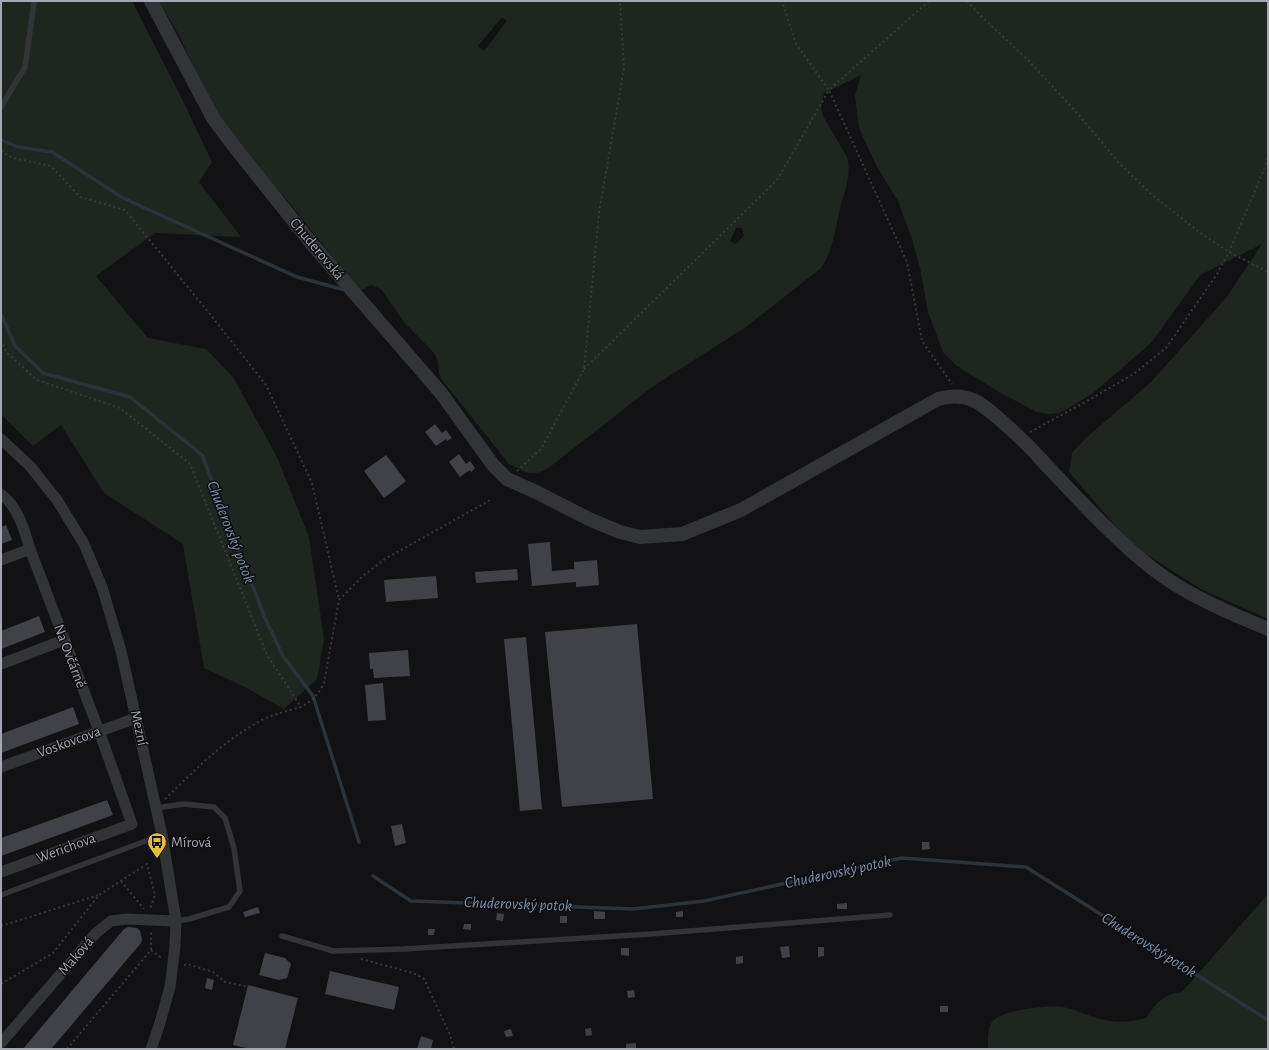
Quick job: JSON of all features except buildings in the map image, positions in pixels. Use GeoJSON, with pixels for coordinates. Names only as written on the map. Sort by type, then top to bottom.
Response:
{"type":"FeatureCollection","features":[{"type":"Feature","properties":{"kind":"street","name":"Chuderovská"},"geometry":{"type":"LineString","coordinates":[[151,1],[213,118],[233,146],[312,244],[441,393],[493,465],[507,479]]}},
{"type":"Feature","properties":{"kind":"street"},"geometry":{"type":"LineString","coordinates":[[507,479],[591,520],[620,532],[640,537],[682,534],[741,510],[938,399],[950,396],[961,397],[974,400],[986,408],[1020,437],[1100,523],[1130,551],[1154,570],[1178,587],[1218,607],[1268,629]]}},
{"type":"Feature","properties":{"kind":"street","name":"Mezní"},"geometry":{"type":"LineString","coordinates":[[1,439],[30,466],[57,500],[84,544],[102,587],[120,651],[162,835],[176,920],[175,946],[170,987],[151,1049]]}},
{"type":"Feature","properties":{"kind":"street","name":"Na Ovčárně"},"geometry":{"type":"LineString","coordinates":[[1,494],[6,498],[20,519],[132,824]]}},
{"type":"Feature","properties":{"kind":"street"},"geometry":{"type":"LineString","coordinates":[[1,560],[30,549]]}},
{"type":"Feature","properties":{"kind":"street"},"geometry":{"type":"LineString","coordinates":[[1,664],[64,640]]}},
{"type":"Feature","properties":{"kind":"street","name":"Voskovcova"},"geometry":{"type":"LineString","coordinates":[[1,767],[136,718]]}},
{"type":"Feature","properties":{"kind":"street","name":"Werichova"},"geometry":{"type":"LineString","coordinates":[[1,872],[132,824]]}},
{"type":"Feature","properties":{"kind":"street","name":"Maková"},"geometry":{"type":"LineString","coordinates":[[1,1043],[96,933],[111,921],[126,919],[176,920]]}},
{"type":"Feature","properties":{"kind":"lane"},"geometry":{"type":"LineString","coordinates":[[1,107],[25,67],[34,1]]}},
{"type":"Feature","properties":{"kind":"lane"},"geometry":{"type":"LineString","coordinates":[[156,808],[184,804],[214,807],[225,818],[234,848],[240,891],[229,907],[189,919],[176,920]]}},
{"type":"Feature","properties":{"kind":"lane"},"geometry":{"type":"LineString","coordinates":[[1,894],[162,835]]}},
{"type":"Feature","properties":{"kind":"lane"},"geometry":{"type":"LineString","coordinates":[[282,936],[333,951],[404,949],[651,934],[890,915]]}},
{"type":"Feature","properties":{"kind":"path"},"geometry":{"type":"LineString","coordinates":[[584,369],[599,213],[624,68],[620,1]]}},
{"type":"Feature","properties":{"kind":"path"},"geometry":{"type":"LineString","coordinates":[[782,1],[796,44],[830,90],[907,262],[922,340],[961,397]]}},
{"type":"Feature","properties":{"kind":"path"},"geometry":{"type":"LineString","coordinates":[[507,479],[541,449],[584,369],[777,180],[830,90],[929,1]]}},
{"type":"Feature","properties":{"kind":"path"},"geometry":{"type":"LineString","coordinates":[[967,1],[1029,61],[1119,163],[1150,193],[1199,232],[1229,252],[1268,272]]}},
{"type":"Feature","properties":{"kind":"path"},"geometry":{"type":"LineString","coordinates":[[1,151],[13,158],[51,166],[80,197],[124,210],[266,385],[312,483],[339,600],[324,683],[319,693],[301,707],[256,723],[229,741],[188,776],[156,808]]}},
{"type":"Feature","properties":{"kind":"path"},"geometry":{"type":"LineString","coordinates":[[1020,437],[1135,373],[1166,348],[1217,274],[1229,252],[1265,167],[1268,154]]}},
{"type":"Feature","properties":{"kind":"path"},"geometry":{"type":"LineString","coordinates":[[1,340],[6,352],[37,380],[120,408],[190,464],[267,655],[301,707]]}},
{"type":"Feature","properties":{"kind":"path"},"geometry":{"type":"LineString","coordinates":[[339,600],[363,576],[385,559],[492,499]]}},
{"type":"Feature","properties":{"kind":"path"},"geometry":{"type":"LineString","coordinates":[[1,926],[99,895],[120,881],[147,864],[155,895],[149,914],[120,881]]}},
{"type":"Feature","properties":{"kind":"path"},"geometry":{"type":"LineString","coordinates":[[1,984],[53,953],[99,895]]}},
{"type":"Feature","properties":{"kind":"path"},"geometry":{"type":"LineString","coordinates":[[67,1049],[151,950],[151,920]]}},
{"type":"Feature","properties":{"kind":"path"},"geometry":{"type":"LineString","coordinates":[[151,950],[165,960]]}},
{"type":"Feature","properties":{"kind":"path"},"geometry":{"type":"LineString","coordinates":[[355,957],[413,973],[424,979],[450,1035],[454,1049]]}},
{"type":"Feature","properties":{"kind":"path"},"geometry":{"type":"LineString","coordinates":[[181,966],[187,964],[213,972],[225,982],[248,987]]}},
{"type":"Feature","properties":{"kind":"shaded area"},"geometry":{"type":"Polygon","coordinates":[[[1,1],[132,1],[212,162],[199,182],[241,237],[155,233],[96,276],[148,338],[206,349],[233,377],[277,457],[309,537],[324,639],[317,679],[284,709],[245,687],[204,668],[183,544],[104,493],[61,425],[33,446],[1,414],[1,1]]]}},
{"type":"Feature","properties":{"kind":"shaded area"},"geometry":{"type":"Polygon","coordinates":[[[159,1],[1268,1],[1268,619],[1201,589],[1133,546],[1069,472],[1072,453],[1087,437],[1151,382],[1226,298],[1262,244],[1200,275],[1151,343],[1093,393],[1059,413],[1048,414],[1037,412],[999,392],[957,366],[943,352],[928,312],[920,268],[912,239],[898,201],[876,165],[859,128],[855,96],[861,75],[824,93],[821,107],[823,116],[847,157],[849,170],[833,240],[821,268],[746,327],[652,387],[551,466],[539,472],[530,473],[509,464],[442,380],[439,373],[438,361],[434,353],[404,322],[381,289],[371,285],[360,291],[288,201],[232,140],[196,72],[181,39],[159,1]],[[502,17],[478,46],[484,51],[507,21],[502,17]],[[736,228],[730,241],[735,244],[744,236],[742,228],[736,228]]]}},
{"type":"Feature","properties":{"kind":"shaded area"},"geometry":{"type":"Polygon","coordinates":[[[1268,894],[1268,1049],[988,1049],[990,1025],[992,1022],[1004,1014],[1014,1011],[1047,1007],[1063,1007],[1103,1020],[1115,1022],[1128,1022],[1146,1018],[1153,1008],[1165,997],[1182,992],[1268,894]]]}},
{"type":"Feature","properties":{"kind":"waterway"},"geometry":{"type":"LineString","coordinates":[[1,140],[18,147],[52,152],[123,198],[297,277],[345,290]]}},
{"type":"Feature","properties":{"kind":"waterway","name":"Chuderovský potok"},"geometry":{"type":"LineString","coordinates":[[1,314],[15,346],[43,373],[130,397],[202,455],[265,618],[283,656],[313,696],[359,842]]}},
{"type":"Feature","properties":{"kind":"waterway","name":"Chuderovský potok"},"geometry":{"type":"LineString","coordinates":[[373,876],[411,901],[633,909],[704,901],[902,858],[1026,867],[1268,1020]]}},
{"type":"Feature","properties":{"kind":"place","name":"Mírová"},"geometry":{"type":"Point","coordinates":[157,859]}}]}
